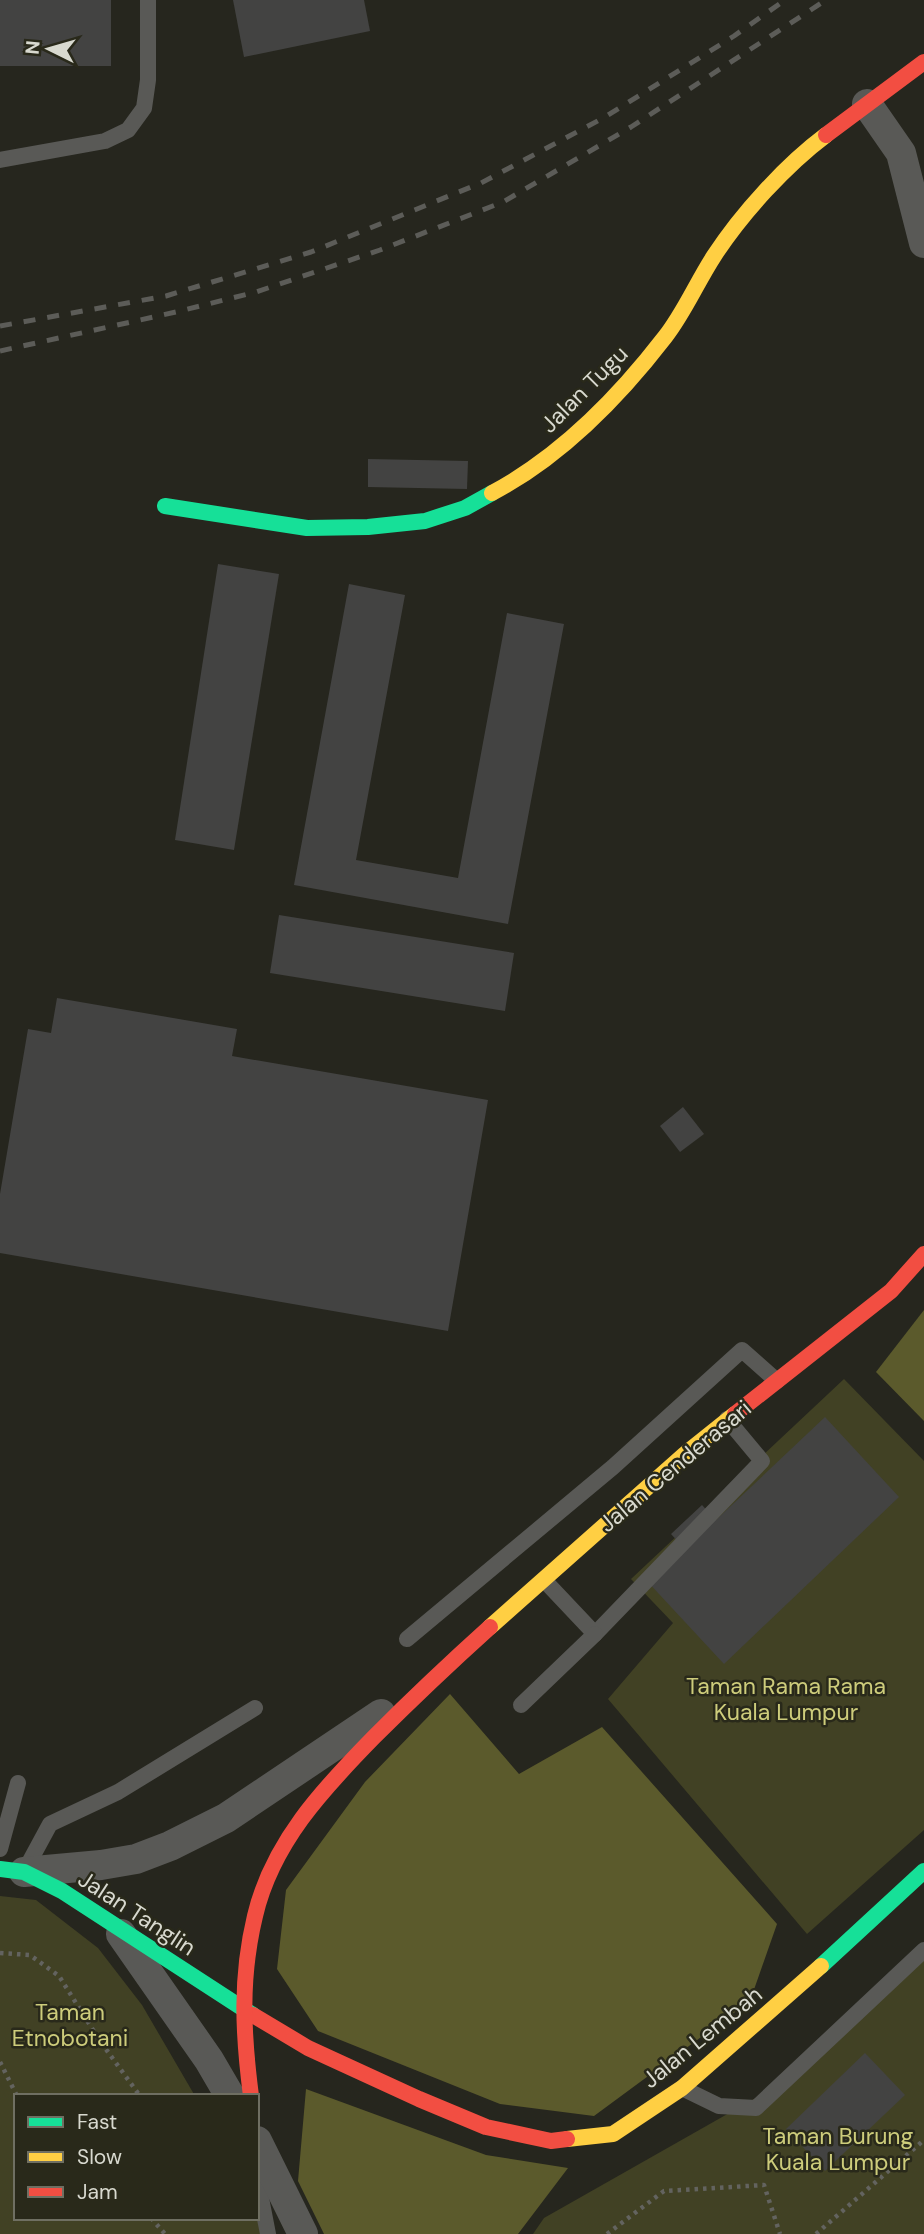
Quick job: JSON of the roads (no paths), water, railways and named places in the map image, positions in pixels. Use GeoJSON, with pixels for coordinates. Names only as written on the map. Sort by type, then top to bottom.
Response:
{"type":"FeatureCollection","features":[{"type":"Feature","properties":{"kind":"street","name":"Jalan Tugu"},"geometry":{"type":"LineString","coordinates":[[165,506],[307,528],[368,527],[425,521],[465,508],[508,485],[556,450],[601,411],[666,336],[716,253],[760,197],[806,150],[924,62]]}},
{"type":"Feature","properties":{"kind":"street"},"geometry":{"type":"LineString","coordinates":[[867,104],[901,153],[924,243]]}},
{"type":"Feature","properties":{"kind":"street","name":"Jalan Cenderasari"},"geometry":{"type":"LineString","coordinates":[[251,2094],[243,2009],[245,1971],[255,1914],[273,1865],[298,1821],[330,1782],[428,1683],[544,1580],[625,1481],[727,1419],[891,1291],[924,1254]]}},
{"type":"Feature","properties":{"kind":"street","name":"Jalan Cenderasari"},"geometry":{"type":"LineString","coordinates":[[12,1870],[136,1859],[170,1846],[226,1818],[428,1683]]}},
{"type":"Feature","properties":{"kind":"street","name":"Jalan Tanglin"},"geometry":{"type":"LineString","coordinates":[[12,1870],[62,1891],[243,2009]]}},
{"type":"Feature","properties":{"kind":"street","name":"Jalan Lembah"},"geometry":{"type":"LineString","coordinates":[[243,2009],[308,2048],[486,2127],[551,2141],[613,2134],[682,2088],[798,1987],[924,1871]]}},
{"type":"Feature","properties":{"kind":"street"},"geometry":{"type":"LineString","coordinates":[[116,1926],[209,2060],[229,2094]]}},
{"type":"Feature","properties":{"kind":"street"},"geometry":{"type":"LineString","coordinates":[[259,2145],[303,2234]]}},
{"type":"Feature","properties":{"kind":"lane"},"geometry":{"type":"LineString","coordinates":[[0,160],[105,141],[128,130],[144,108],[147,89],[148,0]]}},
{"type":"Feature","properties":{"kind":"lane"},"geometry":{"type":"LineString","coordinates":[[407,1639],[625,1481],[742,1350],[777,1381]]}},
{"type":"Feature","properties":{"kind":"lane"},"geometry":{"type":"LineString","coordinates":[[521,1705],[595,1634],[762,1461],[727,1419]]}},
{"type":"Feature","properties":{"kind":"lane"},"geometry":{"type":"LineString","coordinates":[[544,1580],[595,1634]]}},
{"type":"Feature","properties":{"kind":"lane"},"geometry":{"type":"LineString","coordinates":[[12,1870],[50,1824],[118,1792],[255,1708]]}},
{"type":"Feature","properties":{"kind":"lane"},"geometry":{"type":"LineString","coordinates":[[0,1849],[18,1783]]}},
{"type":"Feature","properties":{"kind":"lane"},"geometry":{"type":"LineString","coordinates":[[682,2088],[719,2106],[756,2108],[924,1950]]}},
{"type":"Feature","properties":{"kind":"lane"},"geometry":{"type":"LineString","coordinates":[[259,2178],[268,2234]]}},
{"type":"Feature","properties":{"kind":"railway"},"geometry":{"type":"LineString","coordinates":[[0,326],[166,296],[311,252],[481,183],[605,117],[734,36],[785,0]]}},
{"type":"Feature","properties":{"kind":"railway"},"geometry":{"type":"LineString","coordinates":[[0,351],[256,292],[380,250],[503,202],[631,127],[826,0]]}},
{"type":"Feature","properties":{"kind":"park label","name":"Taman Rama Rama Kuala Lumpur"},"geometry":{"type":"Point","coordinates":[786,1699]}},
{"type":"Feature","properties":{"kind":"park label","name":"Taman Etnobotani"},"geometry":{"type":"Point","coordinates":[70,2025]}},
{"type":"Feature","properties":{"kind":"park label","name":"Taman Burung Kuala Lumpur"},"geometry":{"type":"Point","coordinates":[838,2149]}}]}
